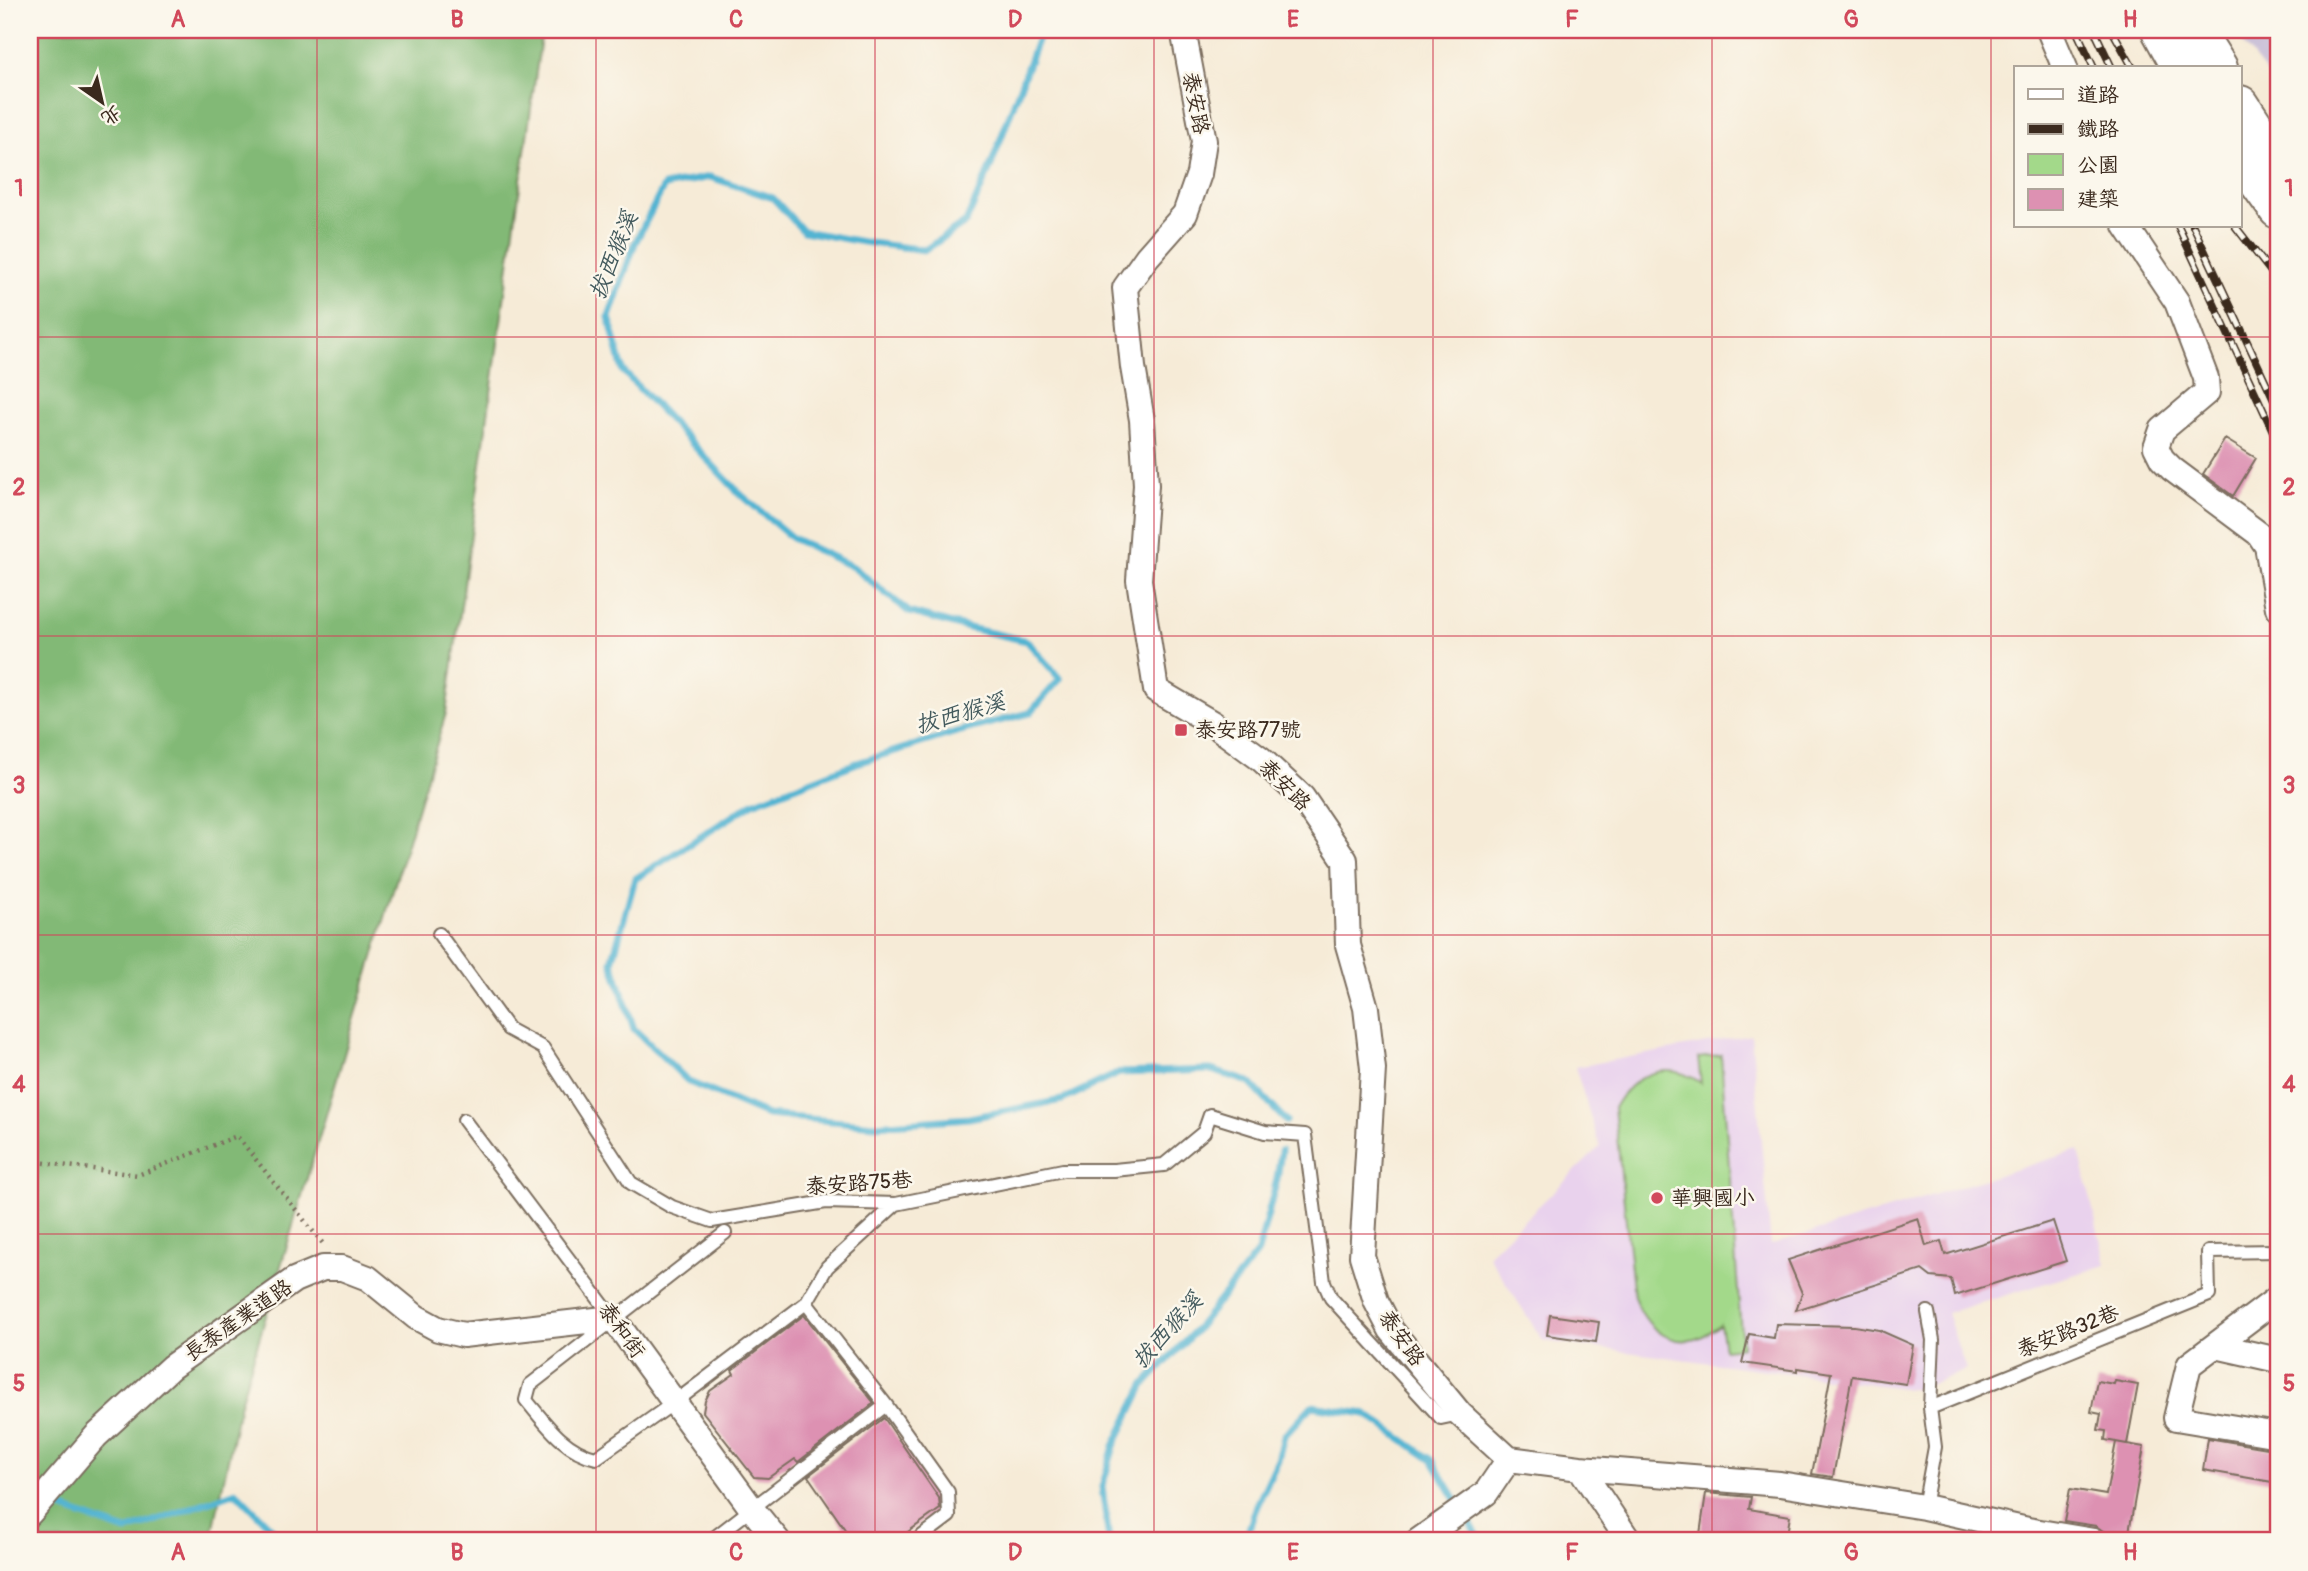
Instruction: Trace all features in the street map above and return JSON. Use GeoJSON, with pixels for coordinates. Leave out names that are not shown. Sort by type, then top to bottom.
{"type":"FeatureCollection","features":[{"type":"Feature","properties":{"kind":"main road"},"geometry":{"type":"LineString","coordinates":[[2161,30],[2181,66]]}},
{"type":"Feature","properties":{"kind":"main road"},"geometry":{"type":"LineString","coordinates":[[2194,30],[2217,66]]}},
{"type":"Feature","properties":{"kind":"main road"},"geometry":{"type":"LineString","coordinates":[[2242,108],[2278,163]]}},
{"type":"Feature","properties":{"kind":"main road"},"geometry":{"type":"LineString","coordinates":[[2242,159],[2278,209]]}},
{"type":"Feature","properties":{"kind":"street","name":"泰安路"},"geometry":{"type":"LineString","coordinates":[[1183,30],[1204,141],[1199,174],[1185,214],[1147,257],[1125,288],[1133,367],[1142,420],[1146,485],[1139,580],[1156,690],[1212,723],[1261,759],[1302,797],[1345,860],[1349,945],[1366,1008],[1373,1069],[1362,1256],[1376,1301],[1391,1331],[1460,1413],[1509,1459]]}},
{"type":"Feature","properties":{"kind":"street"},"geometry":{"type":"LineString","coordinates":[[2049,30],[2064,66]]}},
{"type":"Feature","properties":{"kind":"street"},"geometry":{"type":"LineString","coordinates":[[2127,228],[2177,302],[2206,378],[2207,392],[2162,430],[2156,447],[2162,459],[2172,469],[2259,534],[2267,546],[2278,608]]}},
{"type":"Feature","properties":{"kind":"street","name":"長泰產業道路"},"geometry":{"type":"LineString","coordinates":[[30,1513],[96,1436],[172,1367],[294,1280],[323,1268],[342,1268]]}},
{"type":"Feature","properties":{"kind":"street"},"geometry":{"type":"LineString","coordinates":[[342,1268],[368,1278],[416,1317],[438,1329],[463,1335],[613,1318]]}},
{"type":"Feature","properties":{"kind":"street"},"geometry":{"type":"LineString","coordinates":[[2278,1298],[2189,1365],[2176,1418],[2278,1435]]}},
{"type":"Feature","properties":{"kind":"street","name":"泰和街"},"geometry":{"type":"LineString","coordinates":[[613,1318],[778,1541]]}},
{"type":"Feature","properties":{"kind":"street"},"geometry":{"type":"LineString","coordinates":[[2217,1346],[2278,1360]]}},
{"type":"Feature","properties":{"kind":"street"},"geometry":{"type":"LineString","coordinates":[[1420,1540],[1486,1493],[1509,1459],[1580,1468],[1780,1484],[1924,1507],[2027,1536],[2094,1541]]}},
{"type":"Feature","properties":{"kind":"street"},"geometry":{"type":"LineString","coordinates":[[1580,1468],[1629,1541]]}},
{"type":"Feature","properties":{"kind":"lane","name":"泰安路75巷"},"geometry":{"type":"LineString","coordinates":[[439,934],[508,1029],[542,1048],[631,1183],[672,1207],[712,1221],[826,1202],[896,1203],[1063,1170],[1114,1170],[1164,1165],[1204,1132],[1210,1115],[1265,1132],[1305,1135]]}},
{"type":"Feature","properties":{"kind":"lane","name":"泰和街"},"geometry":{"type":"LineString","coordinates":[[464,1120],[613,1318]]}},
{"type":"Feature","properties":{"kind":"lane","name":"泰安路"},"geometry":{"type":"LineString","coordinates":[[1305,1135],[1324,1282],[1331,1298],[1441,1418],[1460,1413]]}},
{"type":"Feature","properties":{"kind":"lane"},"geometry":{"type":"LineString","coordinates":[[725,1233],[530,1385],[526,1400],[556,1436],[580,1454],[596,1458],[806,1303],[827,1267],[896,1203]]}},
{"type":"Feature","properties":{"kind":"lane","name":"泰安路32巷"},"geometry":{"type":"LineString","coordinates":[[1930,1408],[2209,1295],[2208,1252],[2278,1251]]}},
{"type":"Feature","properties":{"kind":"lane"},"geometry":{"type":"LineString","coordinates":[[806,1303],[886,1405],[948,1492],[949,1516],[916,1541]]}},
{"type":"Feature","properties":{"kind":"lane"},"geometry":{"type":"LineString","coordinates":[[1924,1507],[1935,1447],[1930,1408],[1933,1340],[1928,1312]]}},
{"type":"Feature","properties":{"kind":"lane"},"geometry":{"type":"LineString","coordinates":[[710,1541],[886,1405]]}},
{"type":"Feature","properties":{"kind":"path"},"geometry":{"type":"LineString","coordinates":[[30,1161],[138,1175],[237,1136],[342,1268]]}},
{"type":"Feature","properties":{"kind":"shaded area"},"geometry":{"type":"Polygon","coordinates":[[[2232,30],[2278,30],[2278,87],[2232,30]]]}},
{"type":"Feature","properties":{"kind":"shaded area","name":"華興國小"},"geometry":{"type":"Polygon","coordinates":[[[1751,1035],[1771,1245],[2079,1150],[2106,1265],[1947,1313],[1966,1370],[1917,1390],[1543,1341],[1488,1255],[1600,1147],[1575,1067],[1751,1035]]]}},
{"type":"Feature","properties":{"kind":"green space"},"geometry":{"type":"Polygon","coordinates":[[[30,30],[542,30],[446,713],[240,1403],[211,1541],[30,1541],[30,30]]]}},
{"type":"Feature","properties":{"kind":"green space"},"geometry":{"type":"Polygon","coordinates":[[[1721,1055],[1742,1347],[1724,1349],[1720,1324],[1707,1334],[1694,1339],[1670,1338],[1649,1323],[1634,1297],[1614,1108],[1631,1086],[1652,1073],[1676,1072],[1701,1083],[1698,1058],[1721,1055]]]}},
{"type":"Feature","properties":{"kind":"building"},"geometry":{"type":"Polygon","coordinates":[[[2225,439],[2256,458],[2233,496],[2203,474],[2225,439]]]}},
{"type":"Feature","properties":{"kind":"building"},"geometry":{"type":"Polygon","coordinates":[[[1918,1218],[1926,1246],[1941,1241],[1945,1255],[2053,1221],[2066,1261],[1955,1296],[1951,1279],[1931,1277],[1922,1270],[1796,1310],[1802,1293],[1788,1260],[1918,1218]]]}},
{"type":"Feature","properties":{"kind":"building"},"geometry":{"type":"Polygon","coordinates":[[[804,1315],[874,1403],[798,1462],[795,1459],[768,1478],[754,1477],[703,1412],[705,1401],[710,1391],[734,1374],[732,1370],[804,1315]]]}},
{"type":"Feature","properties":{"kind":"building"},"geometry":{"type":"Polygon","coordinates":[[[1550,1315],[1599,1322],[1596,1342],[1547,1335],[1550,1315]]]}},
{"type":"Feature","properties":{"kind":"building"},"geometry":{"type":"Polygon","coordinates":[[[1776,1324],[1854,1326],[1879,1330],[1913,1345],[1906,1384],[1852,1376],[1833,1477],[1812,1474],[1831,1373],[1742,1363],[1749,1334],[1774,1338],[1776,1324]]]}},
{"type":"Feature","properties":{"kind":"building"},"geometry":{"type":"Polygon","coordinates":[[[2097,1381],[2138,1385],[2127,1444],[2105,1440],[2106,1431],[2098,1430],[2101,1414],[2091,1412],[2097,1381]]]}},
{"type":"Feature","properties":{"kind":"building"},"geometry":{"type":"Polygon","coordinates":[[[884,1418],[939,1498],[940,1509],[895,1541],[853,1541],[808,1476],[884,1418]]]}},
{"type":"Feature","properties":{"kind":"building"},"geometry":{"type":"Polygon","coordinates":[[[2208,1438],[2278,1450],[2278,1483],[2203,1470],[2208,1438]]]}},
{"type":"Feature","properties":{"kind":"building"},"geometry":{"type":"Polygon","coordinates":[[[2116,1442],[2144,1447],[2128,1538],[2107,1534],[2096,1526],[2064,1521],[2070,1489],[2106,1495],[2116,1442]]]}},
{"type":"Feature","properties":{"kind":"building"},"geometry":{"type":"Polygon","coordinates":[[[1706,1493],[1751,1497],[1749,1509],[1790,1516],[1786,1541],[1699,1541],[1706,1493]]]}},
{"type":"Feature","properties":{"kind":"waterway","name":"拔西猴溪"},"geometry":{"type":"LineString","coordinates":[[1041,30],[990,168],[966,222],[925,250],[803,231],[773,198],[710,177],[664,186],[635,243],[609,317],[623,371],[740,494],[792,538],[853,567],[909,612],[1027,641],[1060,679],[1030,713],[960,731],[857,763],[753,803],[635,879],[612,962],[634,1029],[689,1082],[767,1115],[875,1125],[969,1118],[1062,1100],[1119,1073],[1211,1070],[1249,1082],[1286,1121]]}},
{"type":"Feature","properties":{"kind":"waterway","name":"拔西猴溪"},"geometry":{"type":"LineString","coordinates":[[1111,1541],[1102,1487],[1114,1446],[1144,1385],[1195,1331],[1258,1252],[1277,1179],[1281,1151]]}},
{"type":"Feature","properties":{"kind":"waterway","name":"拔西猴溪"},"geometry":{"type":"LineString","coordinates":[[1245,1541],[1257,1505],[1278,1460],[1284,1436],[1312,1406],[1366,1414],[1432,1460],[1481,1541]]}},
{"type":"Feature","properties":{"kind":"waterway"},"geometry":{"type":"LineString","coordinates":[[47,1503],[126,1531],[236,1492],[284,1541]]}},
{"type":"Feature","properties":{"kind":"railway"},"geometry":{"type":"LineString","coordinates":[[2076,30],[2093,66]]}},
{"type":"Feature","properties":{"kind":"railway"},"geometry":{"type":"LineString","coordinates":[[2094,30],[2111,66]]}},
{"type":"Feature","properties":{"kind":"railway"},"geometry":{"type":"LineString","coordinates":[[2112,30],[2132,66]]}},
{"type":"Feature","properties":{"kind":"railway"},"geometry":{"type":"LineString","coordinates":[[2179,228],[2278,442]]}},
{"type":"Feature","properties":{"kind":"railway"},"geometry":{"type":"LineString","coordinates":[[2194,228],[2278,408]]}},
{"type":"Feature","properties":{"kind":"railway"},"geometry":{"type":"LineString","coordinates":[[2237,228],[2278,281]]}},
{"type":"Feature","properties":{"kind":"place","name":"泰安路77號"},"geometry":{"type":"Point","coordinates":[1181,730]}},
{"type":"Feature","properties":{"kind":"place","name":"華興國小"},"geometry":{"type":"Point","coordinates":[1657,1198]}}]}
